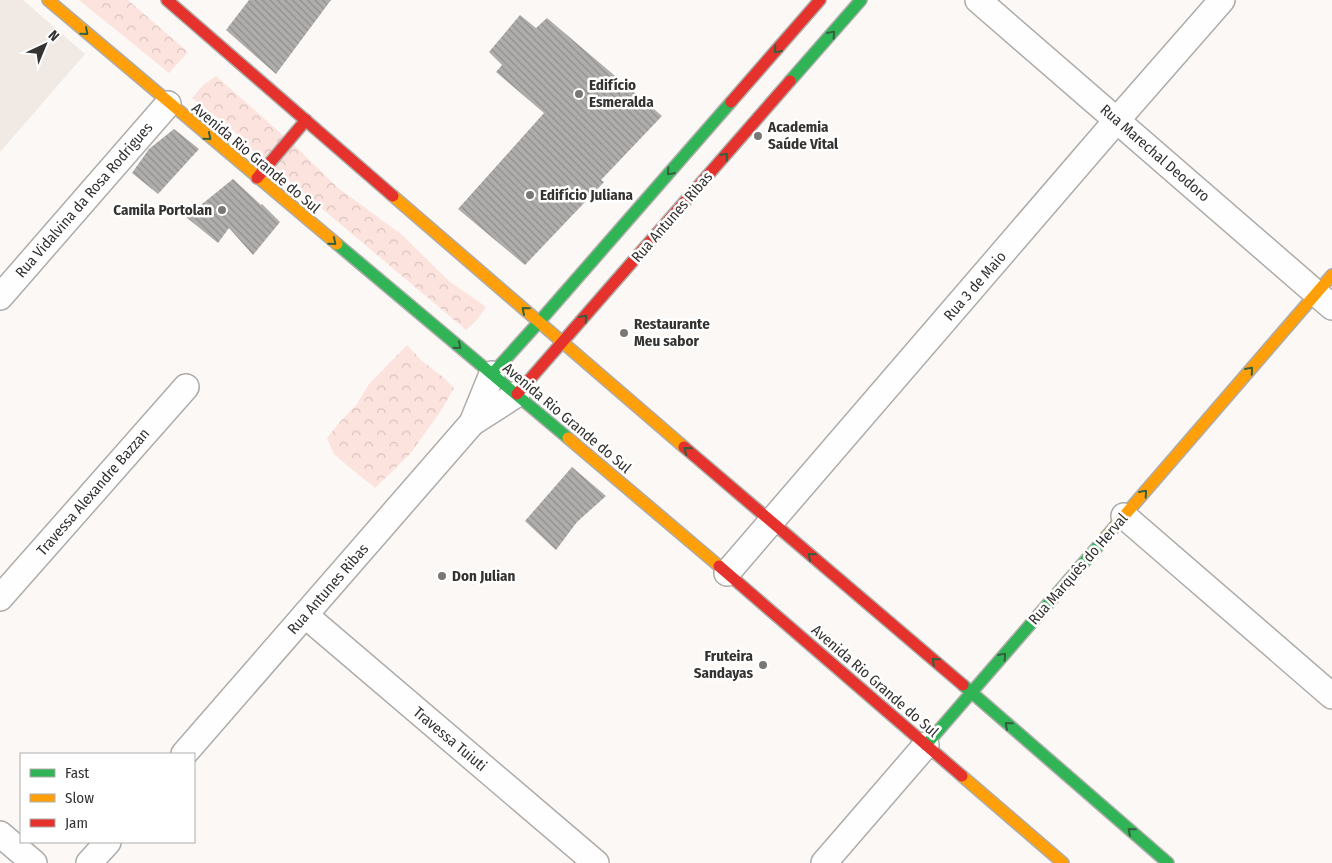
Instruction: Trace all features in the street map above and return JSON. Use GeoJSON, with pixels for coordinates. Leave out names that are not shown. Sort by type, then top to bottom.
{"type":"FeatureCollection","features":[{"type":"Feature","properties":{"kind":"main road","name":"Avenida Rio Grande do Sul"},"geometry":{"type":"LineString","coordinates":[[48,0],[168,104],[517,394],[1063,863]]}},
{"type":"Feature","properties":{"kind":"main road"},"geometry":{"type":"LineString","coordinates":[[167,0],[562,343],[1168,863]]}},
{"type":"Feature","properties":{"kind":"main road","name":"Rua Antunes Ribas"},"geometry":{"type":"LineString","coordinates":[[492,374],[820,0]]}},
{"type":"Feature","properties":{"kind":"main road","name":"Rua Antunes Ribas"},"geometry":{"type":"LineString","coordinates":[[517,394],[861,0]]}},
{"type":"Feature","properties":{"kind":"main road"},"geometry":{"type":"LineString","coordinates":[[257,178],[306,120]]}},
{"type":"Feature","properties":{"kind":"main road","name":"Rua Marquês do Herval"},"geometry":{"type":"LineString","coordinates":[[926,745],[1124,516],[1327,292]]}},
{"type":"Feature","properties":{"kind":"street","name":"Rua Marechal Deodoro"},"geometry":{"type":"LineString","coordinates":[[978,0],[1117,120],[1327,292]]}},
{"type":"Feature","properties":{"kind":"street","name":"Rua 3 de Maio"},"geometry":{"type":"LineString","coordinates":[[727,573],[1222,0]]}},
{"type":"Feature","properties":{"kind":"street","name":"Rua Vidalvina da Rosa Rodrigues"},"geometry":{"type":"LineString","coordinates":[[0,297],[168,104]]}},
{"type":"Feature","properties":{"kind":"street","name":"Rua Antunes Ribas"},"geometry":{"type":"LineString","coordinates":[[472,423],[492,374]]}},
{"type":"Feature","properties":{"kind":"street","name":"Travessa Alexandre Bazzan"},"geometry":{"type":"LineString","coordinates":[[0,598],[186,387]]}},
{"type":"Feature","properties":{"kind":"street","name":"Rua Antunes Ribas"},"geometry":{"type":"LineString","coordinates":[[185,753],[472,423],[517,394]]}},
{"type":"Feature","properties":{"kind":"street"},"geometry":{"type":"LineString","coordinates":[[1124,516],[1332,696]]}},
{"type":"Feature","properties":{"kind":"street","name":"Travessa Tuiuti"},"geometry":{"type":"LineString","coordinates":[[305,615],[596,863]]}},
{"type":"Feature","properties":{"kind":"street","name":"Rua Marquês do Herval"},"geometry":{"type":"LineString","coordinates":[[824,863],[926,745]]}},
{"type":"Feature","properties":{"kind":"street"},"geometry":{"type":"LineString","coordinates":[[0,834],[34,863]]}},
{"type":"Feature","properties":{"kind":"street"},"geometry":{"type":"LineString","coordinates":[[89,863],[107,843]]}},
{"type":"Feature","properties":{"kind":"shaded area"},"geometry":{"type":"Polygon","coordinates":[[[0,0],[23,0],[85,54],[0,152],[0,0]]]}},
{"type":"Feature","properties":{"kind":"green space"},"geometry":{"type":"Polygon","coordinates":[[[79,0],[128,0],[188,52],[169,73],[79,0]]]}},
{"type":"Feature","properties":{"kind":"green space"},"geometry":{"type":"Polygon","coordinates":[[[216,76],[285,137],[263,162],[233,130],[192,98],[203,85],[216,76]]]}},
{"type":"Feature","properties":{"kind":"green space"},"geometry":{"type":"Polygon","coordinates":[[[289,140],[338,188],[401,234],[449,281],[486,307],[476,321],[466,330],[274,168],[289,140]]]}},
{"type":"Feature","properties":{"kind":"green space"},"geometry":{"type":"Polygon","coordinates":[[[407,345],[422,361],[454,388],[442,409],[410,454],[375,488],[334,454],[327,438],[357,404],[369,384],[407,345]]]}},
{"type":"Feature","properties":{"kind":"building"},"geometry":{"type":"Polygon","coordinates":[[[249,0],[331,0],[276,74],[226,30],[249,0]]]}},
{"type":"Feature","properties":{"kind":"building"},"geometry":{"type":"Polygon","coordinates":[[[520,15],[536,28],[547,18],[662,116],[601,180],[604,182],[525,265],[458,209],[544,113],[496,72],[502,65],[489,52],[520,15]]]}},
{"type":"Feature","properties":{"kind":"building"},"geometry":{"type":"Polygon","coordinates":[[[174,129],[199,149],[158,194],[132,173],[149,149],[174,129]]]}},
{"type":"Feature","properties":{"kind":"building"},"geometry":{"type":"Polygon","coordinates":[[[233,179],[280,222],[253,255],[229,228],[218,243],[186,217],[233,179]]]}},
{"type":"Feature","properties":{"kind":"building"},"geometry":{"type":"Polygon","coordinates":[[[572,467],[606,496],[577,522],[556,550],[525,521],[572,467]]]}},
{"type":"Feature","properties":{"kind":"traffic: fast"},"geometry":{"type":"LineString","coordinates":[[790,81],[861,0]]}},
{"type":"Feature","properties":{"kind":"traffic: fast"},"geometry":{"type":"LineString","coordinates":[[492,374],[731,102]]}},
{"type":"Feature","properties":{"kind":"traffic: fast"},"geometry":{"type":"LineString","coordinates":[[337,244],[568,438]]}},
{"type":"Feature","properties":{"kind":"traffic: fast"},"geometry":{"type":"LineString","coordinates":[[926,745],[1105,538]]}},
{"type":"Feature","properties":{"kind":"traffic: fast"},"geometry":{"type":"LineString","coordinates":[[963,685],[1168,863]]}},
{"type":"Feature","properties":{"kind":"traffic: slow"},"geometry":{"type":"LineString","coordinates":[[48,0],[337,244]]}},
{"type":"Feature","properties":{"kind":"traffic: slow"},"geometry":{"type":"LineString","coordinates":[[393,196],[684,447]]}},
{"type":"Feature","properties":{"kind":"traffic: slow"},"geometry":{"type":"LineString","coordinates":[[1105,538],[1332,275]]}},
{"type":"Feature","properties":{"kind":"traffic: slow"},"geometry":{"type":"LineString","coordinates":[[568,438],[719,566]]}},
{"type":"Feature","properties":{"kind":"traffic: slow"},"geometry":{"type":"LineString","coordinates":[[962,776],[1063,863]]}},
{"type":"Feature","properties":{"kind":"traffic: jam"},"geometry":{"type":"LineString","coordinates":[[167,0],[393,196]]}},
{"type":"Feature","properties":{"kind":"traffic: jam"},"geometry":{"type":"LineString","coordinates":[[731,102],[820,0]]}},
{"type":"Feature","properties":{"kind":"traffic: jam"},"geometry":{"type":"LineString","coordinates":[[517,394],[790,81]]}},
{"type":"Feature","properties":{"kind":"traffic: jam"},"geometry":{"type":"LineString","coordinates":[[257,178],[306,120]]}},
{"type":"Feature","properties":{"kind":"traffic: jam"},"geometry":{"type":"LineString","coordinates":[[684,447],[963,685]]}},
{"type":"Feature","properties":{"kind":"traffic: jam"},"geometry":{"type":"LineString","coordinates":[[719,566],[962,776]]}},
{"type":"Feature","properties":{"kind":"place","name":"Edifício Esmeralda"},"geometry":{"type":"Point","coordinates":[579,94]}},
{"type":"Feature","properties":{"kind":"place","name":"Academia Saúde Vital"},"geometry":{"type":"Point","coordinates":[758,136]}},
{"type":"Feature","properties":{"kind":"place","name":"Edifício Juliana"},"geometry":{"type":"Point","coordinates":[530,195]}},
{"type":"Feature","properties":{"kind":"place","name":"Camila Portolan"},"geometry":{"type":"Point","coordinates":[222,210]}},
{"type":"Feature","properties":{"kind":"place","name":"Restaurante Meu sabor"},"geometry":{"type":"Point","coordinates":[624,333]}},
{"type":"Feature","properties":{"kind":"place","name":"Don Julian"},"geometry":{"type":"Point","coordinates":[442,576]}},
{"type":"Feature","properties":{"kind":"place","name":"Fruteira Sandayas"},"geometry":{"type":"Point","coordinates":[763,665]}}]}
